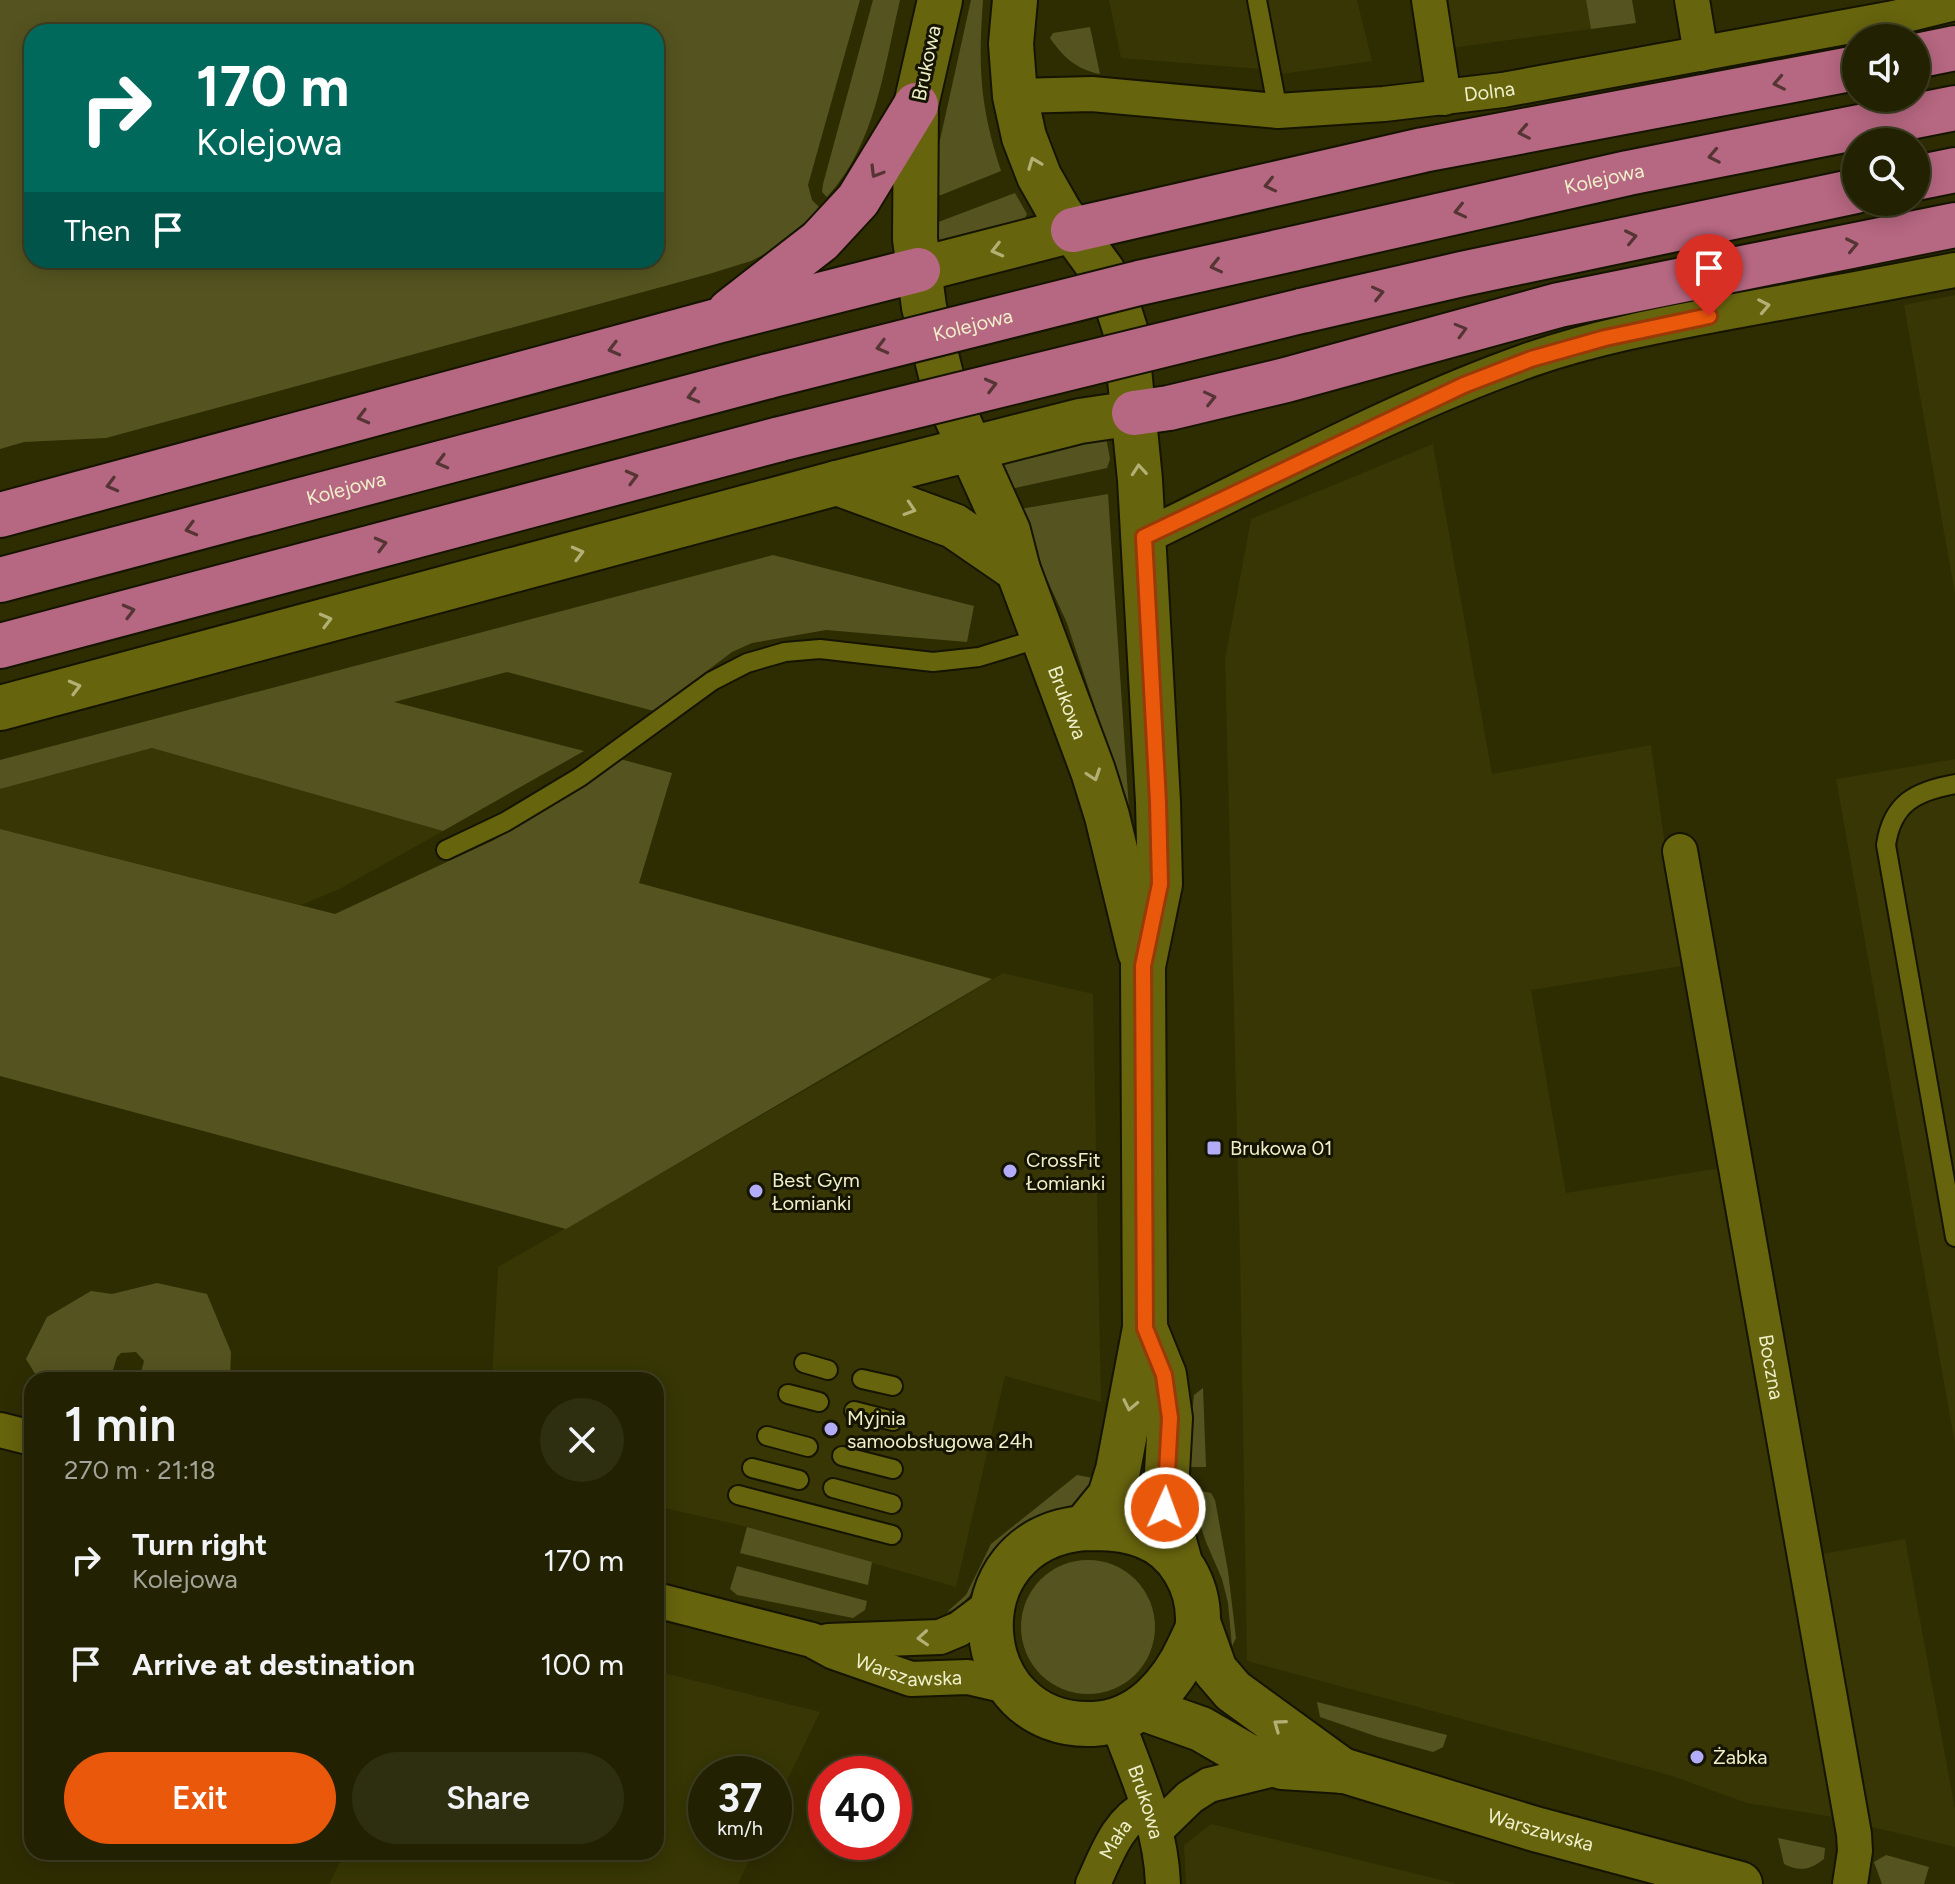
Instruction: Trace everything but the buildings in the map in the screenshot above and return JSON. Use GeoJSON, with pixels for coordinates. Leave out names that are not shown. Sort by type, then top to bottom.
{"type":"FeatureCollection","features":[{"type":"Feature","properties":{"kind":"highway"},"geometry":{"type":"LineString","coordinates":[[1930,53],[1955,48]]}},
{"type":"Feature","properties":{"kind":"highway"},"geometry":{"type":"LineString","coordinates":[[1073,230],[1423,150],[1842,71]]}},
{"type":"Feature","properties":{"kind":"highway"},"geometry":{"type":"LineString","coordinates":[[717,321],[820,241],[858,200],[916,105]]}},
{"type":"Feature","properties":{"kind":"highway","name":"Kolejowa"},"geometry":{"type":"LineString","coordinates":[[0,580],[769,376],[1139,283],[1628,173],[1955,108]]}},
{"type":"Feature","properties":{"kind":"highway"},"geometry":{"type":"LineString","coordinates":[[1930,175],[1955,170]]}},
{"type":"Feature","properties":{"kind":"highway"},"geometry":{"type":"LineString","coordinates":[[0,646],[780,439],[1301,311],[1842,194]]}},
{"type":"Feature","properties":{"kind":"highway"},"geometry":{"type":"LineString","coordinates":[[1134,413],[1169,408],[1286,380],[1559,305],[1955,225]]}},
{"type":"Feature","properties":{"kind":"highway"},"geometry":{"type":"LineString","coordinates":[[0,515],[717,321],[918,270]]}},
{"type":"Feature","properties":{"kind":"street","name":"Brukowa"},"geometry":{"type":"LineString","coordinates":[[940,0],[916,105],[914,210],[924,307],[942,379],[1008,531],[1018,570],[1100,793],[1143,966]]}},
{"type":"Feature","properties":{"kind":"street"},"geometry":{"type":"LineString","coordinates":[[918,270],[1073,230],[1039,176],[1024,137],[1015,96],[1011,44],[1015,0]]}},
{"type":"Feature","properties":{"kind":"street"},"geometry":{"type":"LineString","coordinates":[[1429,0],[1444,98]]}},
{"type":"Feature","properties":{"kind":"street"},"geometry":{"type":"LineString","coordinates":[[1692,0],[1701,54]]}},
{"type":"Feature","properties":{"kind":"street","name":"Dolna"},"geometry":{"type":"LineString","coordinates":[[1015,96],[1092,94],[1278,111],[1444,98],[1701,54],[1894,18],[1955,3]]}},
{"type":"Feature","properties":{"kind":"street","name":"Brukowa"},"geometry":{"type":"LineString","coordinates":[[1073,230],[1103,272],[1121,313],[1127,337],[1144,537],[1160,884],[1143,966],[1145,1328],[1118,1470],[1110,1496],[1084,1528]]}},
{"type":"Feature","properties":{"kind":"street"},"geometry":{"type":"LineString","coordinates":[[1144,537],[1397,415],[1531,359],[1678,322],[1955,270]]}},
{"type":"Feature","properties":{"kind":"street"},"geometry":{"type":"LineString","coordinates":[[0,708],[970,448],[1093,418],[1134,413]]}},
{"type":"Feature","properties":{"kind":"street"},"geometry":{"type":"LineString","coordinates":[[837,483],[954,526],[1018,570]]}},
{"type":"Feature","properties":{"kind":"street","name":"Boczna"},"geometry":{"type":"LineString","coordinates":[[1680,851],[1854,1834],[1850,1884]]}},
{"type":"Feature","properties":{"kind":"street","name":"Brukowa"},"geometry":{"type":"LineString","coordinates":[[1145,1328],[1164,1375],[1170,1418],[1165,1508],[1179,1559]]}},
{"type":"Feature","properties":{"kind":"street"},"geometry":{"type":"LineString","coordinates":[[0,1430],[24,1436]]}},
{"type":"Feature","properties":{"kind":"street"},"geometry":{"type":"LineString","coordinates":[[1115,1528],[1146,1536],[1179,1559],[1194,1588],[1199,1625],[1182,1664],[1159,1694],[1129,1715],[1076,1724],[1033,1708],[1011,1687],[995,1659],[989,1625],[991,1605],[1005,1573],[1023,1552],[1045,1538],[1068,1529],[1115,1528]]}},
{"type":"Feature","properties":{"kind":"street","name":"Warszawska"},"geometry":{"type":"LineString","coordinates":[[664,1602],[812,1640],[882,1641],[940,1637],[959,1629],[991,1605]]}},
{"type":"Feature","properties":{"kind":"street","name":"Warszawska"},"geometry":{"type":"LineString","coordinates":[[1199,1625],[1215,1670],[1233,1691],[1343,1771]]}},
{"type":"Feature","properties":{"kind":"street","name":"Warszawska"},"geometry":{"type":"LineString","coordinates":[[812,1640],[834,1652],[911,1679],[968,1677],[1011,1687]]}},
{"type":"Feature","properties":{"kind":"street","name":"Brukowa"},"geometry":{"type":"LineString","coordinates":[[1129,1715],[1162,1854],[1163,1884]]}},
{"type":"Feature","properties":{"kind":"street","name":"Warszawska"},"geometry":{"type":"LineString","coordinates":[[1129,1715],[1201,1729],[1246,1755],[1282,1767],[1343,1771],[1535,1829],[1740,1884]]}},
{"type":"Feature","properties":{"kind":"street","name":"Warszawska"},"geometry":{"type":"LineString","coordinates":[[1152,1817],[1209,1785],[1282,1767]]}},
{"type":"Feature","properties":{"kind":"street","name":"Mała"},"geometry":{"type":"LineString","coordinates":[[1093,1884],[1121,1827],[1138,1811],[1152,1817]]}},
{"type":"Feature","properties":{"kind":"lane"},"geometry":{"type":"LineString","coordinates":[[1257,0],[1278,111]]}},
{"type":"Feature","properties":{"kind":"lane"},"geometry":{"type":"LineString","coordinates":[[446,850],[505,822],[580,777],[712,681],[747,663],[785,652],[820,649],[933,662],[979,657],[1044,637]]}},
{"type":"Feature","properties":{"kind":"lane"},"geometry":{"type":"LineString","coordinates":[[1955,784],[1924,791],[1901,807],[1888,830],[1886,845],[1955,1237]]}},
{"type":"Feature","properties":{"kind":"lane"},"geometry":{"type":"LineString","coordinates":[[804,1363],[828,1370]]}},
{"type":"Feature","properties":{"kind":"lane"},"geometry":{"type":"LineString","coordinates":[[862,1379],[893,1386]]}},
{"type":"Feature","properties":{"kind":"lane"},"geometry":{"type":"LineString","coordinates":[[788,1394],[819,1402]]}},
{"type":"Feature","properties":{"kind":"lane"},"geometry":{"type":"LineString","coordinates":[[854,1411],[893,1421]]}},
{"type":"Feature","properties":{"kind":"lane"},"geometry":{"type":"LineString","coordinates":[[767,1436],[808,1447]]}},
{"type":"Feature","properties":{"kind":"lane"},"geometry":{"type":"LineString","coordinates":[[842,1456],[893,1469]]}},
{"type":"Feature","properties":{"kind":"lane"},"geometry":{"type":"LineString","coordinates":[[752,1468],[799,1480]]}},
{"type":"Feature","properties":{"kind":"lane"},"geometry":{"type":"LineString","coordinates":[[833,1488],[892,1504]]}},
{"type":"Feature","properties":{"kind":"lane"},"geometry":{"type":"LineString","coordinates":[[738,1495],[892,1535]]}},
{"type":"Feature","properties":{"kind":"shaded area"},"geometry":{"type":"Polygon","coordinates":[[[0,0],[860,0],[808,185],[812,200],[822,210],[788,242],[751,261],[709,274],[106,438],[24,442],[0,449],[0,0]]]}},
{"type":"Feature","properties":{"kind":"shaded area"},"geometry":{"type":"Polygon","coordinates":[[[873,0],[900,0],[883,78],[857,153],[827,197],[822,192],[823,184],[873,0]]]}},
{"type":"Feature","properties":{"kind":"shaded area"},"geometry":{"type":"Polygon","coordinates":[[[971,0],[983,0],[982,87],[1001,171],[936,197],[938,149],[971,0]]]}},
{"type":"Feature","properties":{"kind":"shaded area"},"geometry":{"type":"Polygon","coordinates":[[[1109,0],[1246,0],[1260,69],[1121,58],[1109,0]]]}},
{"type":"Feature","properties":{"kind":"shaded area"},"geometry":{"type":"Polygon","coordinates":[[[1268,0],[1357,0],[1372,61],[1281,74],[1268,0]]]}},
{"type":"Feature","properties":{"kind":"shaded area"},"geometry":{"type":"Polygon","coordinates":[[[1436,0],[1586,0],[1591,29],[1444,49],[1436,0]]]}},
{"type":"Feature","properties":{"kind":"shaded area"},"geometry":{"type":"Polygon","coordinates":[[[1586,0],[1632,0],[1636,23],[1591,29],[1586,0]]]}},
{"type":"Feature","properties":{"kind":"shaded area"},"geometry":{"type":"Polygon","coordinates":[[[1090,27],[1100,74],[1071,62],[1050,38],[1053,33],[1090,27]]]}},
{"type":"Feature","properties":{"kind":"shaded area"},"geometry":{"type":"Polygon","coordinates":[[[1015,193],[1027,214],[1024,220],[938,242],[934,239],[933,224],[1015,193]]]}},
{"type":"Feature","properties":{"kind":"shaded area"},"geometry":{"type":"Polygon","coordinates":[[[1955,295],[1955,594],[1904,305],[1955,295]]]}},
{"type":"Feature","properties":{"kind":"shaded area"},"geometry":{"type":"Polygon","coordinates":[[[1106,437],[1110,459],[1107,468],[1006,490],[999,466],[1106,437]]]}},
{"type":"Feature","properties":{"kind":"shaded area"},"geometry":{"type":"Polygon","coordinates":[[[1433,444],[1492,774],[1651,745],[1682,966],[1531,990],[1566,1193],[1720,1168],[1833,1817],[1747,1803],[1669,1775],[1247,1661],[1225,659],[1251,519],[1433,444]]]}},
{"type":"Feature","properties":{"kind":"shaded area"},"geometry":{"type":"Polygon","coordinates":[[[1108,494],[1131,840],[1100,723],[1067,623],[1015,510],[1108,494]]]}},
{"type":"Feature","properties":{"kind":"shaded area"},"geometry":{"type":"Polygon","coordinates":[[[773,555],[974,606],[967,642],[826,630],[752,643],[732,652],[654,711],[507,672],[394,702],[584,751],[443,831],[152,748],[0,789],[0,760],[773,555]]]}},
{"type":"Feature","properties":{"kind":"shaded area"},"geometry":{"type":"Polygon","coordinates":[[[152,748],[443,831],[340,889],[301,905],[0,829],[0,789],[152,748]]]}},
{"type":"Feature","properties":{"kind":"shaded area"},"geometry":{"type":"Polygon","coordinates":[[[620,759],[672,773],[639,883],[992,979],[566,1229],[0,1076],[0,829],[335,914],[494,840],[620,759]]]}},
{"type":"Feature","properties":{"kind":"shaded area"},"geometry":{"type":"Polygon","coordinates":[[[1955,759],[1955,1444],[1836,779],[1955,759]]]}},
{"type":"Feature","properties":{"kind":"shaded area"},"geometry":{"type":"Polygon","coordinates":[[[1003,973],[1093,994],[1101,1402],[1005,1376],[956,1587],[747,1527],[664,1508],[664,1372],[492,1372],[498,1267],[1003,973]]]}},
{"type":"Feature","properties":{"kind":"shaded area"},"geometry":{"type":"Polygon","coordinates":[[[157,1283],[207,1294],[231,1352],[230,1372],[141,1372],[144,1361],[136,1352],[121,1353],[112,1372],[34,1372],[26,1359],[47,1317],[91,1291],[112,1294],[157,1283]]]}},
{"type":"Feature","properties":{"kind":"shaded area"},"geometry":{"type":"Polygon","coordinates":[[[1203,1388],[1206,1467],[1187,1467],[1194,1395],[1203,1388]]]}},
{"type":"Feature","properties":{"kind":"shaded area"},"geometry":{"type":"Polygon","coordinates":[[[1077,1475],[1098,1479],[1072,1507],[1010,1536],[966,1600],[947,1612],[966,1595],[991,1544],[1077,1475]]]}},
{"type":"Feature","properties":{"kind":"shaded area"},"geometry":{"type":"Polygon","coordinates":[[[1189,1491],[1211,1493],[1215,1500],[1236,1638],[1232,1646],[1222,1579],[1206,1542],[1189,1491]]]}},
{"type":"Feature","properties":{"kind":"shaded area"},"geometry":{"type":"Polygon","coordinates":[[[747,1527],[872,1562],[868,1585],[740,1553],[747,1527]]]}},
{"type":"Feature","properties":{"kind":"shaded area"},"geometry":{"type":"Polygon","coordinates":[[[1905,1539],[1955,1809],[1955,1847],[1864,1825],[1817,1555],[1905,1539]]]}},
{"type":"Feature","properties":{"kind":"shaded area"},"geometry":{"type":"Polygon","coordinates":[[[1088,1560],[1114,1565],[1135,1580],[1150,1601],[1155,1627],[1150,1653],[1135,1674],[1114,1689],[1088,1694],[1062,1689],[1041,1674],[1026,1653],[1021,1627],[1026,1601],[1041,1580],[1062,1565],[1088,1560]]]}},
{"type":"Feature","properties":{"kind":"shaded area"},"geometry":{"type":"Polygon","coordinates":[[[737,1566],[867,1601],[865,1610],[853,1618],[737,1595],[730,1589],[737,1566]]]}},
{"type":"Feature","properties":{"kind":"shaded area"},"geometry":{"type":"Polygon","coordinates":[[[664,1673],[820,1712],[792,1770],[792,1756],[688,1756],[688,1860],[749,1860],[738,1884],[329,1884],[341,1860],[664,1860],[664,1673]]]}},
{"type":"Feature","properties":{"kind":"shaded area"},"geometry":{"type":"Polygon","coordinates":[[[1317,1702],[1447,1735],[1443,1747],[1433,1752],[1320,1717],[1317,1702]]]}},
{"type":"Feature","properties":{"kind":"shaded area"},"geometry":{"type":"Polygon","coordinates":[[[1211,1824],[1454,1884],[1186,1884],[1184,1845],[1211,1824]]]}},
{"type":"Feature","properties":{"kind":"shaded area"},"geometry":{"type":"Polygon","coordinates":[[[1778,1838],[1825,1848],[1824,1859],[1805,1869],[1784,1864],[1778,1838]]]}},
{"type":"Feature","properties":{"kind":"shaded area"},"geometry":{"type":"Polygon","coordinates":[[[1886,1855],[1929,1867],[1924,1884],[1882,1884],[1874,1862],[1886,1855]]]}},
{"type":"Feature","properties":{"kind":"place","name":"Brukowa 01"},"geometry":{"type":"Point","coordinates":[1214,1148]}},
{"type":"Feature","properties":{"kind":"place","name":"CrossFit Łomianki"},"geometry":{"type":"Point","coordinates":[1010,1171]}},
{"type":"Feature","properties":{"kind":"place","name":"Best Gym Łomianki"},"geometry":{"type":"Point","coordinates":[756,1191]}},
{"type":"Feature","properties":{"kind":"place","name":"Myjnia samoobsługowa 24h"},"geometry":{"type":"Point","coordinates":[831,1429]}},
{"type":"Feature","properties":{"kind":"place","name":"Żabka"},"geometry":{"type":"Point","coordinates":[1697,1757]}},
{"type":"Feature","properties":{"kind":"route"},"geometry":{"type":"LineString","coordinates":[[1165,1508],[1170,1418],[1164,1375],[1145,1328],[1143,966],[1160,884],[1144,537],[1464,385],[1531,359],[1605,338],[1709,316]]}}]}
